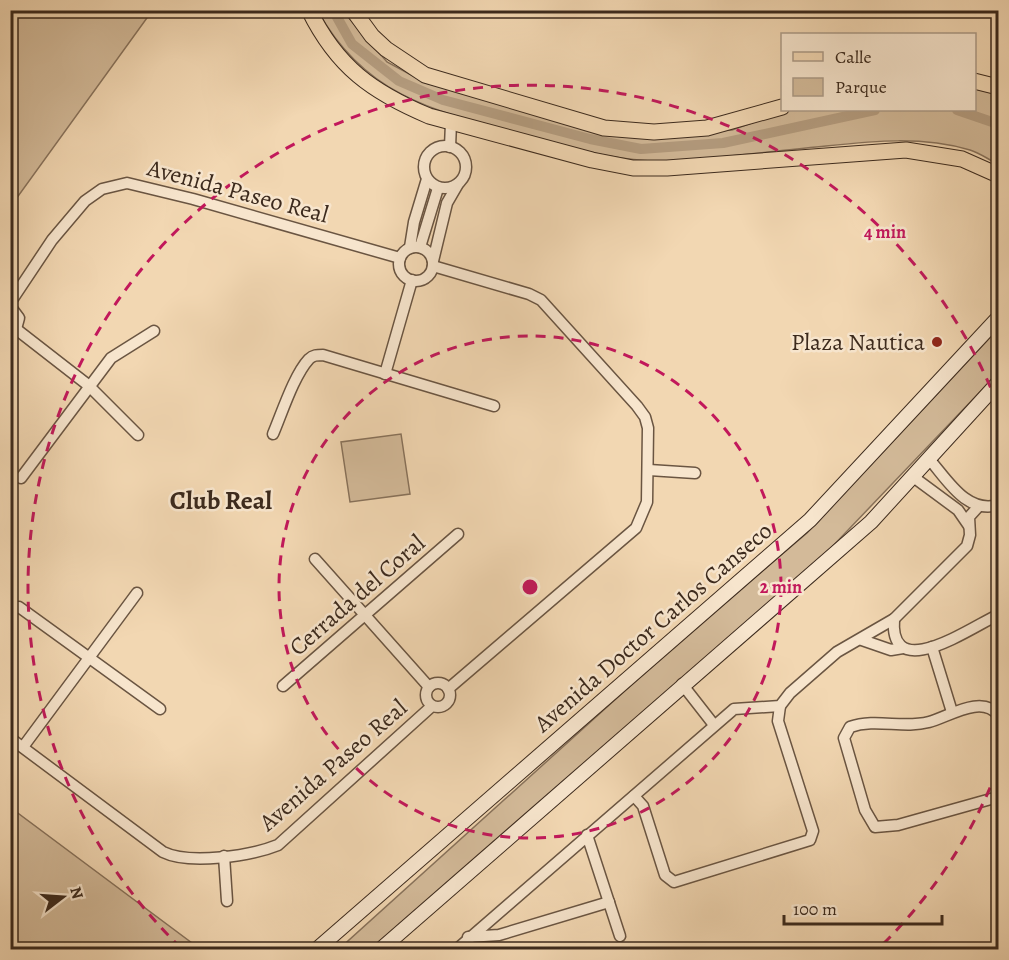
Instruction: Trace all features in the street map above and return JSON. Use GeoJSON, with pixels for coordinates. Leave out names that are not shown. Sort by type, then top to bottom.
{"type":"FeatureCollection","features":[{"type":"Feature","properties":{"kind":"main road"},"geometry":{"type":"LineString","coordinates":[[309,10],[321,34],[338,58],[378,92],[404,106],[451,123],[633,168],[906,150],[962,159],[997,175]]}},
{"type":"Feature","properties":{"kind":"main road"},"geometry":{"type":"LineString","coordinates":[[353,10],[372,36],[386,49],[424,75],[604,128],[654,132],[707,128],[781,108]]}},
{"type":"Feature","properties":{"kind":"main road"},"geometry":{"type":"LineString","coordinates":[[976,81],[999,87]]}},
{"type":"Feature","properties":{"kind":"main road","name":"Avenida Doctor Carlos Canseco"},"geometry":{"type":"LineString","coordinates":[[316,950],[810,520],[999,318]]}},
{"type":"Feature","properties":{"kind":"main road"},"geometry":{"type":"LineString","coordinates":[[380,950],[682,684],[871,522],[999,383]]}},
{"type":"Feature","properties":{"kind":"street"},"geometry":{"type":"LineString","coordinates":[[450,147],[451,123]]}},
{"type":"Feature","properties":{"kind":"street"},"geometry":{"type":"LineString","coordinates":[[438,188],[415,247],[400,258],[402,274],[412,280],[423,279],[433,264],[447,203],[465,173],[466,167],[461,154],[450,147],[436,148],[426,158],[424,172],[427,179],[438,188],[452,188],[458,184]]}},
{"type":"Feature","properties":{"kind":"street"},"geometry":{"type":"LineString","coordinates":[[415,247],[414,222],[427,179]]}},
{"type":"Feature","properties":{"kind":"street","name":"Avenida Paseo Real"},"geometry":{"type":"LineString","coordinates":[[10,304],[46,249],[85,201],[102,189],[127,183],[182,196],[400,258]]}},
{"type":"Feature","properties":{"kind":"street"},"geometry":{"type":"LineString","coordinates":[[415,247],[429,252],[433,264]]}},
{"type":"Feature","properties":{"kind":"street"},"geometry":{"type":"LineString","coordinates":[[429,687],[426,699],[432,706],[440,707],[448,702],[448,689],[636,528],[647,502],[649,470],[645,417],[554,312],[529,294],[433,264]]}},
{"type":"Feature","properties":{"kind":"street"},"geometry":{"type":"LineString","coordinates":[[385,374],[412,280]]}},
{"type":"Feature","properties":{"kind":"street"},"geometry":{"type":"LineString","coordinates":[[10,304],[20,318],[13,330],[88,385],[138,435]]}},
{"type":"Feature","properties":{"kind":"street"},"geometry":{"type":"LineString","coordinates":[[21,478],[88,385],[111,358],[154,331]]}},
{"type":"Feature","properties":{"kind":"street"},"geometry":{"type":"LineString","coordinates":[[273,434],[293,387],[309,360],[315,355],[323,355],[494,406]]}},
{"type":"Feature","properties":{"kind":"street"},"geometry":{"type":"LineString","coordinates":[[929,459],[962,497],[979,506],[999,505]]}},
{"type":"Feature","properties":{"kind":"street"},"geometry":{"type":"LineString","coordinates":[[649,470],[695,473]]}},
{"type":"Feature","properties":{"kind":"street"},"geometry":{"type":"LineString","coordinates":[[912,476],[958,510],[969,526]]}},
{"type":"Feature","properties":{"kind":"street"},"geometry":{"type":"LineString","coordinates":[[634,796],[643,806],[665,875],[674,882],[810,840],[813,831],[778,721],[780,706],[790,693],[837,652],[862,640],[877,626],[894,619],[967,546],[971,513],[979,506]]}},
{"type":"Feature","properties":{"kind":"street","name":"Cerrada del Coral"},"geometry":{"type":"LineString","coordinates":[[283,686],[458,534]]}},
{"type":"Feature","properties":{"kind":"street"},"geometry":{"type":"LineString","coordinates":[[315,559],[429,687]]}},
{"type":"Feature","properties":{"kind":"street"},"geometry":{"type":"LineString","coordinates":[[23,747],[137,593]]}},
{"type":"Feature","properties":{"kind":"street"},"geometry":{"type":"LineString","coordinates":[[19,607],[160,709]]}},
{"type":"Feature","properties":{"kind":"street"},"geometry":{"type":"LineString","coordinates":[[862,640],[891,650],[932,647],[967,633],[999,615]]}},
{"type":"Feature","properties":{"kind":"street"},"geometry":{"type":"LineString","coordinates":[[894,619],[896,640],[903,648]]}},
{"type":"Feature","properties":{"kind":"street"},"geometry":{"type":"LineString","coordinates":[[932,647],[952,712]]}},
{"type":"Feature","properties":{"kind":"street"},"geometry":{"type":"LineString","coordinates":[[429,687],[442,684],[448,689]]}},
{"type":"Feature","properties":{"kind":"street"},"geometry":{"type":"LineString","coordinates":[[682,684],[714,725]]}},
{"type":"Feature","properties":{"kind":"street","name":"Avenida Paseo Real"},"geometry":{"type":"LineString","coordinates":[[10,738],[163,852],[179,858],[224,856],[261,852],[278,845],[432,706]]}},
{"type":"Feature","properties":{"kind":"street"},"geometry":{"type":"LineString","coordinates":[[456,950],[468,937],[734,709],[780,706]]}},
{"type":"Feature","properties":{"kind":"street"},"geometry":{"type":"LineString","coordinates":[[998,713],[982,708],[952,712],[922,724],[861,724],[850,727],[844,738],[845,747],[872,824],[879,829],[999,797]]}},
{"type":"Feature","properties":{"kind":"street"},"geometry":{"type":"LineString","coordinates":[[587,835],[620,936]]}},
{"type":"Feature","properties":{"kind":"street"},"geometry":{"type":"LineString","coordinates":[[224,856],[227,901]]}},
{"type":"Feature","properties":{"kind":"street"},"geometry":{"type":"LineString","coordinates":[[468,937],[500,934],[609,902]]}},
{"type":"Feature","properties":{"kind":"green space"},"geometry":{"type":"Polygon","coordinates":[[[10,11],[152,11],[11,206],[10,11]]]}},
{"type":"Feature","properties":{"kind":"green space"},"geometry":{"type":"Polygon","coordinates":[[[318,11],[343,11],[387,62],[426,83],[654,135],[732,130],[786,111],[976,111],[976,84],[998,90],[998,164],[970,150],[916,141],[862,143],[671,161],[618,158],[584,151],[438,110],[384,84],[359,65],[338,41],[318,11]]]}},
{"type":"Feature","properties":{"kind":"green space"},"geometry":{"type":"Polygon","coordinates":[[[998,329],[998,373],[829,550],[376,949],[338,950],[690,632],[807,533],[998,329]]]}},
{"type":"Feature","properties":{"kind":"green space"},"geometry":{"type":"Polygon","coordinates":[[[401,434],[410,494],[350,502],[341,442],[401,434]]]}},
{"type":"Feature","properties":{"kind":"green space"},"geometry":{"type":"Polygon","coordinates":[[[11,808],[200,949],[11,949],[11,808]]]}},
{"type":"Feature","properties":{"kind":"waterway"},"geometry":{"type":"LineString","coordinates":[[333,10],[352,44],[399,81],[443,100],[590,139],[641,149],[723,143],[870,111]]}},
{"type":"Feature","properties":{"kind":"waterway"},"geometry":{"type":"LineString","coordinates":[[960,111],[998,124]]}},
{"type":"Feature","properties":{"kind":"place","name":"Plaza Nautica"},"geometry":{"type":"Point","coordinates":[937,342]}},
{"type":"Feature","properties":{"kind":"district","name":"Club Real"},"geometry":{"type":"Point","coordinates":[221,500]}}]}
